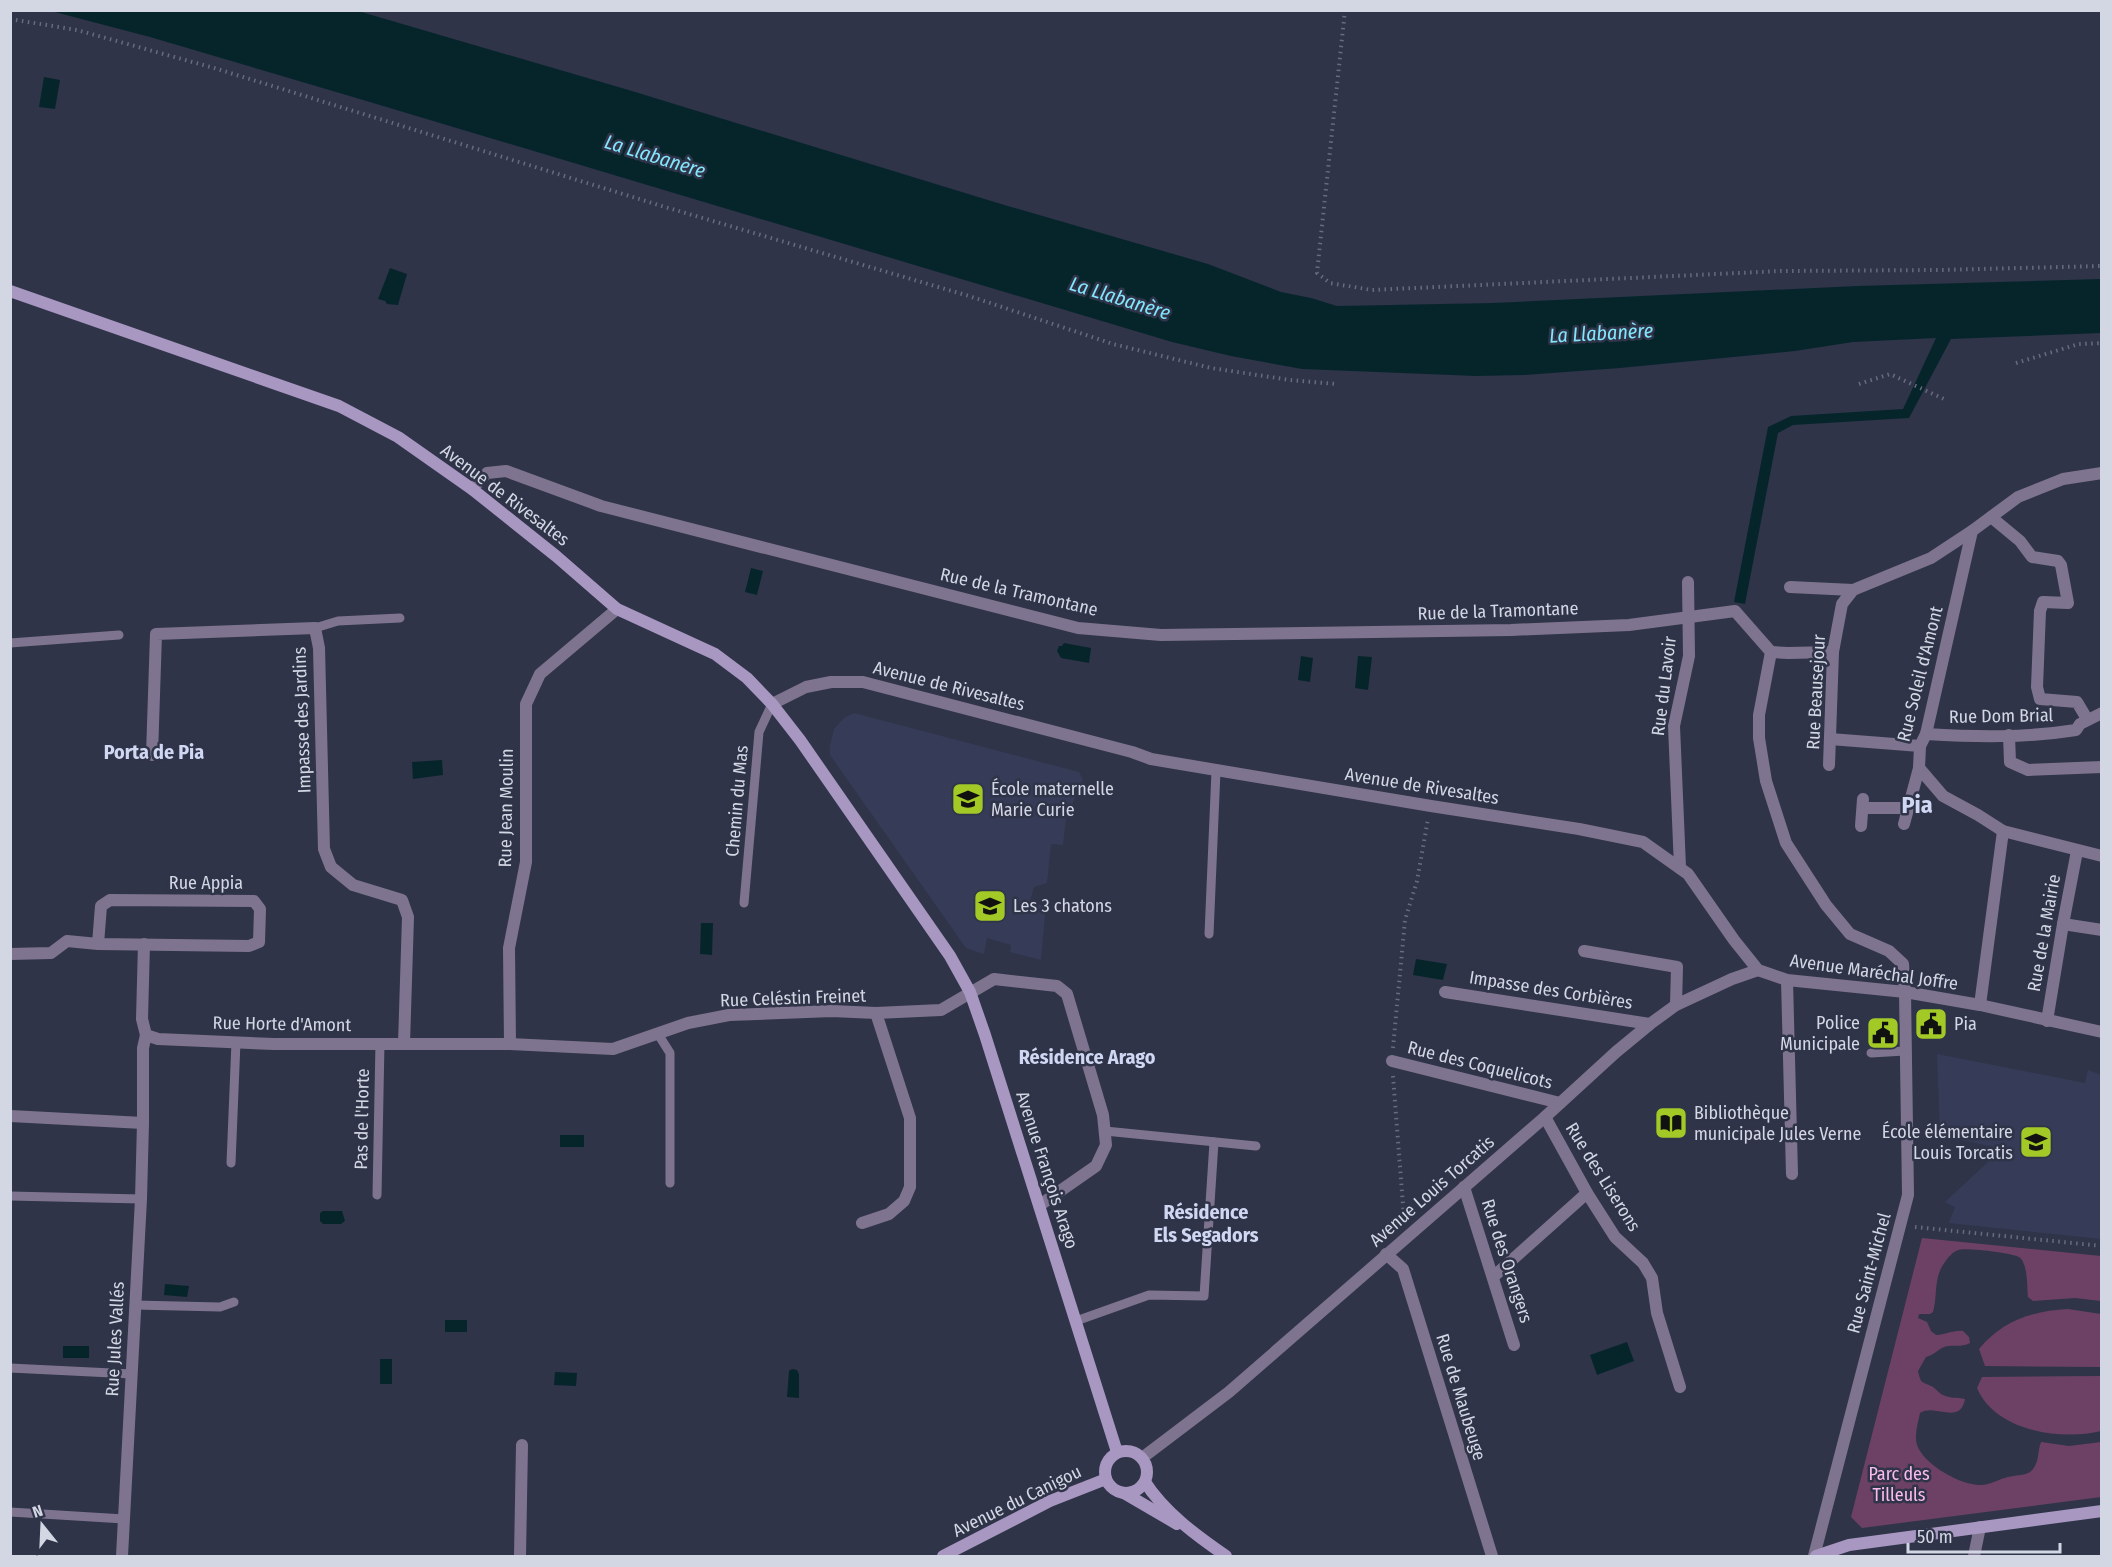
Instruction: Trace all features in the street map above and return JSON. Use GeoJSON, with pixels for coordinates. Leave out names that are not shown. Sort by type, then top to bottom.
{"type":"FeatureCollection","features":[{"type":"Feature","properties":{"kind":"main road","name":"Avenue de Rivesaltes"},"geometry":{"type":"LineString","coordinates":[[10,291],[339,406],[398,437],[472,489],[556,556],[617,609],[715,654],[747,678],[772,704]]}},
{"type":"Feature","properties":{"kind":"main road","name":"Avenue François Arago"},"geometry":{"type":"LineString","coordinates":[[772,704],[800,740],[943,946],[970,992],[1118,1452]]}},
{"type":"Feature","properties":{"kind":"main road"},"geometry":{"type":"LineString","coordinates":[[1124,1493],[1140,1488],[1148,1473],[1146,1463],[1142,1458],[1128,1450],[1118,1452],[1109,1459],[1105,1469],[1106,1479],[1110,1486],[1194,1533]]}},
{"type":"Feature","properties":{"kind":"main road","name":"Avenue du Canigou"},"geometry":{"type":"LineString","coordinates":[[944,1557],[1050,1501],[1106,1479]]}},
{"type":"Feature","properties":{"kind":"main road"},"geometry":{"type":"LineString","coordinates":[[1145,1482],[1152,1493],[1194,1533],[1226,1557]]}},
{"type":"Feature","properties":{"kind":"main road"},"geometry":{"type":"LineString","coordinates":[[1815,1557],[1849,1545],[2102,1511]]}},
{"type":"Feature","properties":{"kind":"street","name":"Rue de la Tramontane"},"geometry":{"type":"LineString","coordinates":[[472,489],[487,473],[506,471],[601,506],[1078,628],[1161,635],[1488,630],[1629,625],[1736,611],[1771,652]]}},
{"type":"Feature","properties":{"kind":"street"},"geometry":{"type":"LineString","coordinates":[[1790,587],[1853,590],[1931,558],[2018,497],[2063,479],[2102,473]]}},
{"type":"Feature","properties":{"kind":"street"},"geometry":{"type":"LineString","coordinates":[[1991,517],[2020,541],[2032,557],[2058,561],[2061,565],[2068,603],[2043,602],[2040,611],[2037,687],[2040,699],[2077,702],[2087,719],[2102,713]]}},
{"type":"Feature","properties":{"kind":"street","name":"Rue Soleil d'Amont"},"geometry":{"type":"LineString","coordinates":[[1904,824],[1919,768],[1920,746],[1926,735],[1972,531]]}},
{"type":"Feature","properties":{"kind":"street","name":"Rue du Lavoir"},"geometry":{"type":"LineString","coordinates":[[1684,870],[1674,726],[1689,657],[1688,582]]}},
{"type":"Feature","properties":{"kind":"street","name":"Rue Beausejour"},"geometry":{"type":"LineString","coordinates":[[1829,765],[1833,652],[1842,604],[1853,590]]}},
{"type":"Feature","properties":{"kind":"street","name":"Rue Jean Moulin"},"geometry":{"type":"LineString","coordinates":[[510,1044],[508,948],[526,861],[526,704],[540,674],[617,609]]}},
{"type":"Feature","properties":{"kind":"street","name":"Impasse des Jardins"},"geometry":{"type":"LineString","coordinates":[[152,755],[156,634],[315,628],[319,648],[324,849],[332,867],[353,885],[402,900],[408,917],[404,1044]]}},
{"type":"Feature","properties":{"kind":"street"},"geometry":{"type":"LineString","coordinates":[[1771,652],[1833,652]]}},
{"type":"Feature","properties":{"kind":"street","name":"Rue Saint-Michel"},"geometry":{"type":"LineString","coordinates":[[1771,652],[1759,715],[1759,738],[1766,781],[1786,843],[1826,905],[1850,934],[1890,951],[1903,964],[1905,992],[1908,1195],[1815,1557]]}},
{"type":"Feature","properties":{"kind":"street","name":"Avenue de Rivesaltes"},"geometry":{"type":"LineString","coordinates":[[772,704],[806,687],[831,682],[862,682],[1132,752],[1151,759],[1579,829],[1643,842],[1684,870]]}},
{"type":"Feature","properties":{"kind":"street","name":"Rue Dom Brial"},"geometry":{"type":"LineString","coordinates":[[1926,735],[1972,737],[2033,735],[2076,730],[2087,719]]}},
{"type":"Feature","properties":{"kind":"street"},"geometry":{"type":"LineString","coordinates":[[2009,735],[2010,762],[2028,770],[2102,766]]}},
{"type":"Feature","properties":{"kind":"street"},"geometry":{"type":"LineString","coordinates":[[1830,739],[1920,746]]}},
{"type":"Feature","properties":{"kind":"street"},"geometry":{"type":"LineString","coordinates":[[1919,768],[1943,796],[2003,831],[2077,851],[2102,855]]}},
{"type":"Feature","properties":{"kind":"street"},"geometry":{"type":"LineString","coordinates":[[1861,826],[1863,804],[1907,808]]}},
{"type":"Feature","properties":{"kind":"street"},"geometry":{"type":"LineString","coordinates":[[1980,1005],[2003,831]]}},
{"type":"Feature","properties":{"kind":"street","name":"Rue de la Mairie"},"geometry":{"type":"LineString","coordinates":[[2047,1021],[2077,851]]}},
{"type":"Feature","properties":{"kind":"street"},"geometry":{"type":"LineString","coordinates":[[1684,870],[1758,970]]}},
{"type":"Feature","properties":{"kind":"street","name":"Rue Appia"},"geometry":{"type":"LineString","coordinates":[[10,954],[51,954],[67,941],[98,944],[249,946],[259,942],[260,909],[254,901],[110,900],[101,906],[98,944]]}},
{"type":"Feature","properties":{"kind":"street"},"geometry":{"type":"LineString","coordinates":[[2063,924],[2102,930]]}},
{"type":"Feature","properties":{"kind":"street"},"geometry":{"type":"LineString","coordinates":[[144,944],[142,1019],[146,1035]]}},
{"type":"Feature","properties":{"kind":"street"},"geometry":{"type":"LineString","coordinates":[[1584,951],[1677,967],[1676,1005]]}},
{"type":"Feature","properties":{"kind":"street","name":"Avenue Maréchal Joffre"},"geometry":{"type":"LineString","coordinates":[[1758,970],[1786,980],[1905,992],[1980,1005],[2102,1032]]}},
{"type":"Feature","properties":{"kind":"street","name":"Avenue Louis Torcatis"},"geometry":{"type":"LineString","coordinates":[[1142,1458],[1229,1392],[1650,1024],[1676,1005],[1732,979],[1758,970]]}},
{"type":"Feature","properties":{"kind":"street","name":"Rue Celéstin Freinet"},"geometry":{"type":"LineString","coordinates":[[510,1044],[613,1049],[688,1023],[729,1015],[941,1010],[994,979],[1057,986],[1067,994],[1106,1131]]}},
{"type":"Feature","properties":{"kind":"street"},"geometry":{"type":"LineString","coordinates":[[1786,980],[1792,1174]]}},
{"type":"Feature","properties":{"kind":"street","name":"Impasse des Corbières"},"geometry":{"type":"LineString","coordinates":[[1445,992],[1650,1024]]}},
{"type":"Feature","properties":{"kind":"street"},"geometry":{"type":"LineString","coordinates":[[862,1223],[889,1214],[904,1201],[910,1187],[910,1118],[876,1013]]}},
{"type":"Feature","properties":{"kind":"street","name":"Rue Horte d'Amont"},"geometry":{"type":"LineString","coordinates":[[146,1035],[158,1039],[236,1042],[510,1044]]}},
{"type":"Feature","properties":{"kind":"street","name":"Rue Jules Vallés"},"geometry":{"type":"LineString","coordinates":[[122,1557],[141,1199],[143,1048],[146,1035]]}},
{"type":"Feature","properties":{"kind":"street","name":"Rue des Coquelicots"},"geometry":{"type":"LineString","coordinates":[[1392,1061],[1560,1103]]}},
{"type":"Feature","properties":{"kind":"street"},"geometry":{"type":"LineString","coordinates":[[10,1116],[143,1123]]}},
{"type":"Feature","properties":{"kind":"street","name":"Rue des Liserons"},"geometry":{"type":"LineString","coordinates":[[1545,1117],[1587,1193],[1615,1237],[1643,1263],[1652,1278],[1657,1313],[1680,1387]]}},
{"type":"Feature","properties":{"kind":"street"},"geometry":{"type":"LineString","coordinates":[[1040,1205],[1096,1166],[1106,1145],[1106,1131]]}},
{"type":"Feature","properties":{"kind":"street","name":"Rue des Orangers"},"geometry":{"type":"LineString","coordinates":[[1464,1187],[1514,1345]]}},
{"type":"Feature","properties":{"kind":"street"},"geometry":{"type":"LineString","coordinates":[[1493,1277],[1587,1193]]}},
{"type":"Feature","properties":{"kind":"street","name":"Rue de Maubeuge"},"geometry":{"type":"LineString","coordinates":[[1386,1254],[1403,1269],[1492,1557]]}},
{"type":"Feature","properties":{"kind":"street"},"geometry":{"type":"LineString","coordinates":[[520,1557],[522,1445]]}},
{"type":"Feature","properties":{"kind":"street"},"geometry":{"type":"LineString","coordinates":[[1974,1557],[1980,1527]]}},
{"type":"Feature","properties":{"kind":"lane"},"geometry":{"type":"LineString","coordinates":[[315,628],[338,621],[400,618]]}},
{"type":"Feature","properties":{"kind":"lane"},"geometry":{"type":"LineString","coordinates":[[10,643],[119,635]]}},
{"type":"Feature","properties":{"kind":"lane","name":"Chemin du Mas"},"geometry":{"type":"LineString","coordinates":[[744,903],[759,732],[772,704]]}},
{"type":"Feature","properties":{"kind":"lane"},"geometry":{"type":"LineString","coordinates":[[1209,934],[1216,771]]}},
{"type":"Feature","properties":{"kind":"lane"},"geometry":{"type":"LineString","coordinates":[[658,1034],[670,1053],[670,1183]]}},
{"type":"Feature","properties":{"kind":"lane"},"geometry":{"type":"LineString","coordinates":[[231,1163],[236,1042]]}},
{"type":"Feature","properties":{"kind":"lane","name":"Pas de l'Horte"},"geometry":{"type":"LineString","coordinates":[[377,1195],[380,1043]]}},
{"type":"Feature","properties":{"kind":"lane"},"geometry":{"type":"LineString","coordinates":[[1871,1053],[1905,1050]]}},
{"type":"Feature","properties":{"kind":"lane"},"geometry":{"type":"LineString","coordinates":[[1106,1131],[1256,1146]]}},
{"type":"Feature","properties":{"kind":"lane"},"geometry":{"type":"LineString","coordinates":[[1076,1321],[1149,1295],[1204,1296],[1214,1142]]}},
{"type":"Feature","properties":{"kind":"lane"},"geometry":{"type":"LineString","coordinates":[[10,1196],[141,1199]]}},
{"type":"Feature","properties":{"kind":"lane"},"geometry":{"type":"LineString","coordinates":[[135,1305],[220,1307],[234,1302]]}},
{"type":"Feature","properties":{"kind":"lane"},"geometry":{"type":"LineString","coordinates":[[10,1368],[132,1374]]}},
{"type":"Feature","properties":{"kind":"lane"},"geometry":{"type":"LineString","coordinates":[[10,1512],[124,1519]]}},
{"type":"Feature","properties":{"kind":"path"},"geometry":{"type":"LineString","coordinates":[[1345,10],[1317,273],[1330,283],[1372,290],[1781,271],[2102,266]]}},
{"type":"Feature","properties":{"kind":"path"},"geometry":{"type":"LineString","coordinates":[[10,19],[77,30],[214,68],[665,207],[969,296],[1113,344],[1211,368],[1290,380],[1336,384]]}},
{"type":"Feature","properties":{"kind":"path"},"geometry":{"type":"LineString","coordinates":[[2016,363],[2079,344],[2102,343]]}},
{"type":"Feature","properties":{"kind":"path"},"geometry":{"type":"LineString","coordinates":[[1859,384],[1890,374],[1944,399]]}},
{"type":"Feature","properties":{"kind":"path"},"geometry":{"type":"LineString","coordinates":[[1405,1238],[1392,1061],[1405,920],[1417,881],[1431,806]]}},
{"type":"Feature","properties":{"kind":"path"},"geometry":{"type":"LineString","coordinates":[[1900,1225],[2102,1246]]}},
{"type":"Feature","properties":{"kind":"shaded area","name":"École maternelle Marie Curie"},"geometry":{"type":"Polygon","coordinates":[[[854,713],[1079,772],[1083,780],[1066,818],[1063,845],[1051,844],[1047,883],[1034,887],[1030,901],[1049,908],[1045,915],[1041,960],[1010,952],[1011,945],[987,938],[984,954],[966,948],[830,755],[834,729],[844,718],[854,713]]]}},
{"type":"Feature","properties":{"kind":"shaded area","name":"École élémentaire Louis Torcatis"},"geometry":{"type":"Polygon","coordinates":[[[1937,1054],[2085,1083],[2088,1070],[2101,1075],[2101,1239],[1949,1223],[1955,1207],[1945,1202],[2002,1149],[1940,1135],[1937,1054]]]}},
{"type":"Feature","properties":{"kind":"green space","name":"Parc des Tilleuls"},"geometry":{"type":"Polygon","coordinates":[[[1922,1238],[2101,1256],[2101,1301],[2075,1298],[2033,1301],[2028,1297],[2026,1270],[2019,1257],[1970,1249],[1958,1250],[1951,1255],[1941,1268],[1937,1280],[1933,1312],[1919,1314],[1918,1318],[1927,1322],[1931,1331],[1936,1335],[1963,1331],[1969,1337],[1970,1343],[1942,1348],[1926,1357],[1918,1371],[1922,1382],[1944,1396],[1965,1399],[1962,1407],[1953,1413],[1933,1410],[1920,1413],[1916,1437],[1921,1453],[1935,1467],[1964,1482],[1981,1485],[2030,1472],[2037,1462],[2041,1442],[2069,1446],[2101,1442],[2101,1497],[1862,1528],[1851,1517],[1922,1238]]]}},
{"type":"Feature","properties":{"kind":"green space"},"geometry":{"type":"Polygon","coordinates":[[[2068,1309],[2101,1314],[2101,1367],[1985,1366],[1979,1349],[1998,1331],[2030,1315],[2068,1309]]]}},
{"type":"Feature","properties":{"kind":"green space"},"geometry":{"type":"Polygon","coordinates":[[[2101,1376],[2101,1431],[2085,1434],[2049,1433],[2014,1423],[1998,1414],[1986,1403],[1977,1388],[1982,1377],[2101,1376]]]}},
{"type":"Feature","properties":{"kind":"water","name":"La Llabanère"},"geometry":{"type":"Polygon","coordinates":[[[51,11],[358,11],[1208,264],[1281,292],[1337,306],[1493,303],[1857,286],[2101,279],[2101,333],[1951,339],[1909,418],[1793,425],[1778,433],[1745,604],[1734,602],[1768,427],[1791,416],[1903,409],[1936,338],[1853,342],[1795,351],[1525,375],[1476,376],[1302,369],[1172,342],[150,37],[51,11]]]}},
{"type":"Feature","properties":{"kind":"water"},"geometry":{"type":"Polygon","coordinates":[[[44,77],[60,80],[55,109],[39,107],[44,77]]]}},
{"type":"Feature","properties":{"kind":"water"},"geometry":{"type":"Polygon","coordinates":[[[390,268],[407,274],[398,305],[387,304],[378,299],[390,268]]]}},
{"type":"Feature","properties":{"kind":"water"},"geometry":{"type":"Polygon","coordinates":[[[751,568],[763,571],[757,595],[745,592],[751,568]]]}},
{"type":"Feature","properties":{"kind":"water"},"geometry":{"type":"Polygon","coordinates":[[[1064,643],[1091,648],[1089,663],[1061,658],[1057,651],[1064,643]]]}},
{"type":"Feature","properties":{"kind":"water"},"geometry":{"type":"Polygon","coordinates":[[[1301,656],[1313,658],[1310,682],[1298,680],[1301,656]]]}},
{"type":"Feature","properties":{"kind":"water"},"geometry":{"type":"Polygon","coordinates":[[[1358,656],[1372,657],[1368,690],[1355,688],[1358,656]]]}},
{"type":"Feature","properties":{"kind":"water"},"geometry":{"type":"Polygon","coordinates":[[[442,760],[443,775],[413,779],[412,762],[442,760]]]}},
{"type":"Feature","properties":{"kind":"water"},"geometry":{"type":"Polygon","coordinates":[[[701,923],[713,923],[712,955],[700,954],[701,923]]]}},
{"type":"Feature","properties":{"kind":"water"},"geometry":{"type":"Polygon","coordinates":[[[1416,959],[1447,964],[1443,980],[1413,975],[1416,959]]]}},
{"type":"Feature","properties":{"kind":"water"},"geometry":{"type":"Polygon","coordinates":[[[560,1135],[584,1135],[584,1147],[560,1147],[560,1135]]]}},
{"type":"Feature","properties":{"kind":"water"},"geometry":{"type":"Polygon","coordinates":[[[342,1211],[345,1221],[341,1224],[323,1224],[320,1221],[320,1213],[342,1211]]]}},
{"type":"Feature","properties":{"kind":"water"},"geometry":{"type":"Polygon","coordinates":[[[165,1284],[189,1286],[187,1297],[164,1295],[165,1284]]]}},
{"type":"Feature","properties":{"kind":"water"},"geometry":{"type":"Polygon","coordinates":[[[445,1320],[467,1320],[467,1332],[445,1332],[445,1320]]]}},
{"type":"Feature","properties":{"kind":"water"},"geometry":{"type":"Polygon","coordinates":[[[1627,1342],[1634,1361],[1597,1375],[1590,1355],[1627,1342]]]}},
{"type":"Feature","properties":{"kind":"water"},"geometry":{"type":"Polygon","coordinates":[[[63,1346],[89,1346],[89,1358],[63,1358],[63,1346]]]}},
{"type":"Feature","properties":{"kind":"water"},"geometry":{"type":"Polygon","coordinates":[[[380,1359],[392,1359],[392,1384],[380,1384],[380,1359]]]}},
{"type":"Feature","properties":{"kind":"water"},"geometry":{"type":"Polygon","coordinates":[[[797,1370],[799,1374],[799,1398],[787,1397],[789,1371],[797,1370]]]}},
{"type":"Feature","properties":{"kind":"water"},"geometry":{"type":"Polygon","coordinates":[[[555,1372],[577,1373],[576,1386],[554,1385],[555,1372]]]}},
{"type":"Feature","properties":{"kind":"place","name":"École maternelle Marie Curie"},"geometry":{"type":"Point","coordinates":[968,799]}},
{"type":"Feature","properties":{"kind":"place","name":"Les 3 chatons"},"geometry":{"type":"Point","coordinates":[990,906]}},
{"type":"Feature","properties":{"kind":"place","name":"Pia"},"geometry":{"type":"Point","coordinates":[1931,1024]}},
{"type":"Feature","properties":{"kind":"place","name":"Police Municipale"},"geometry":{"type":"Point","coordinates":[1883,1033]}},
{"type":"Feature","properties":{"kind":"place","name":"Bibliothèque municipale Jules Verne"},"geometry":{"type":"Point","coordinates":[1671,1123]}},
{"type":"Feature","properties":{"kind":"place","name":"École élémentaire Louis Torcatis"},"geometry":{"type":"Point","coordinates":[2036,1142]}},
{"type":"Feature","properties":{"kind":"district","name":"Porta de Pia"},"geometry":{"type":"Point","coordinates":[154,752]}},
{"type":"Feature","properties":{"kind":"district","name":"Pia"},"geometry":{"type":"Point","coordinates":[1917,805]}},
{"type":"Feature","properties":{"kind":"district","name":"Résidence Arago"},"geometry":{"type":"Point","coordinates":[1087,1057]}},
{"type":"Feature","properties":{"kind":"district","name":"Résidence Els Segadors"},"geometry":{"type":"Point","coordinates":[1206,1224]}}]}
